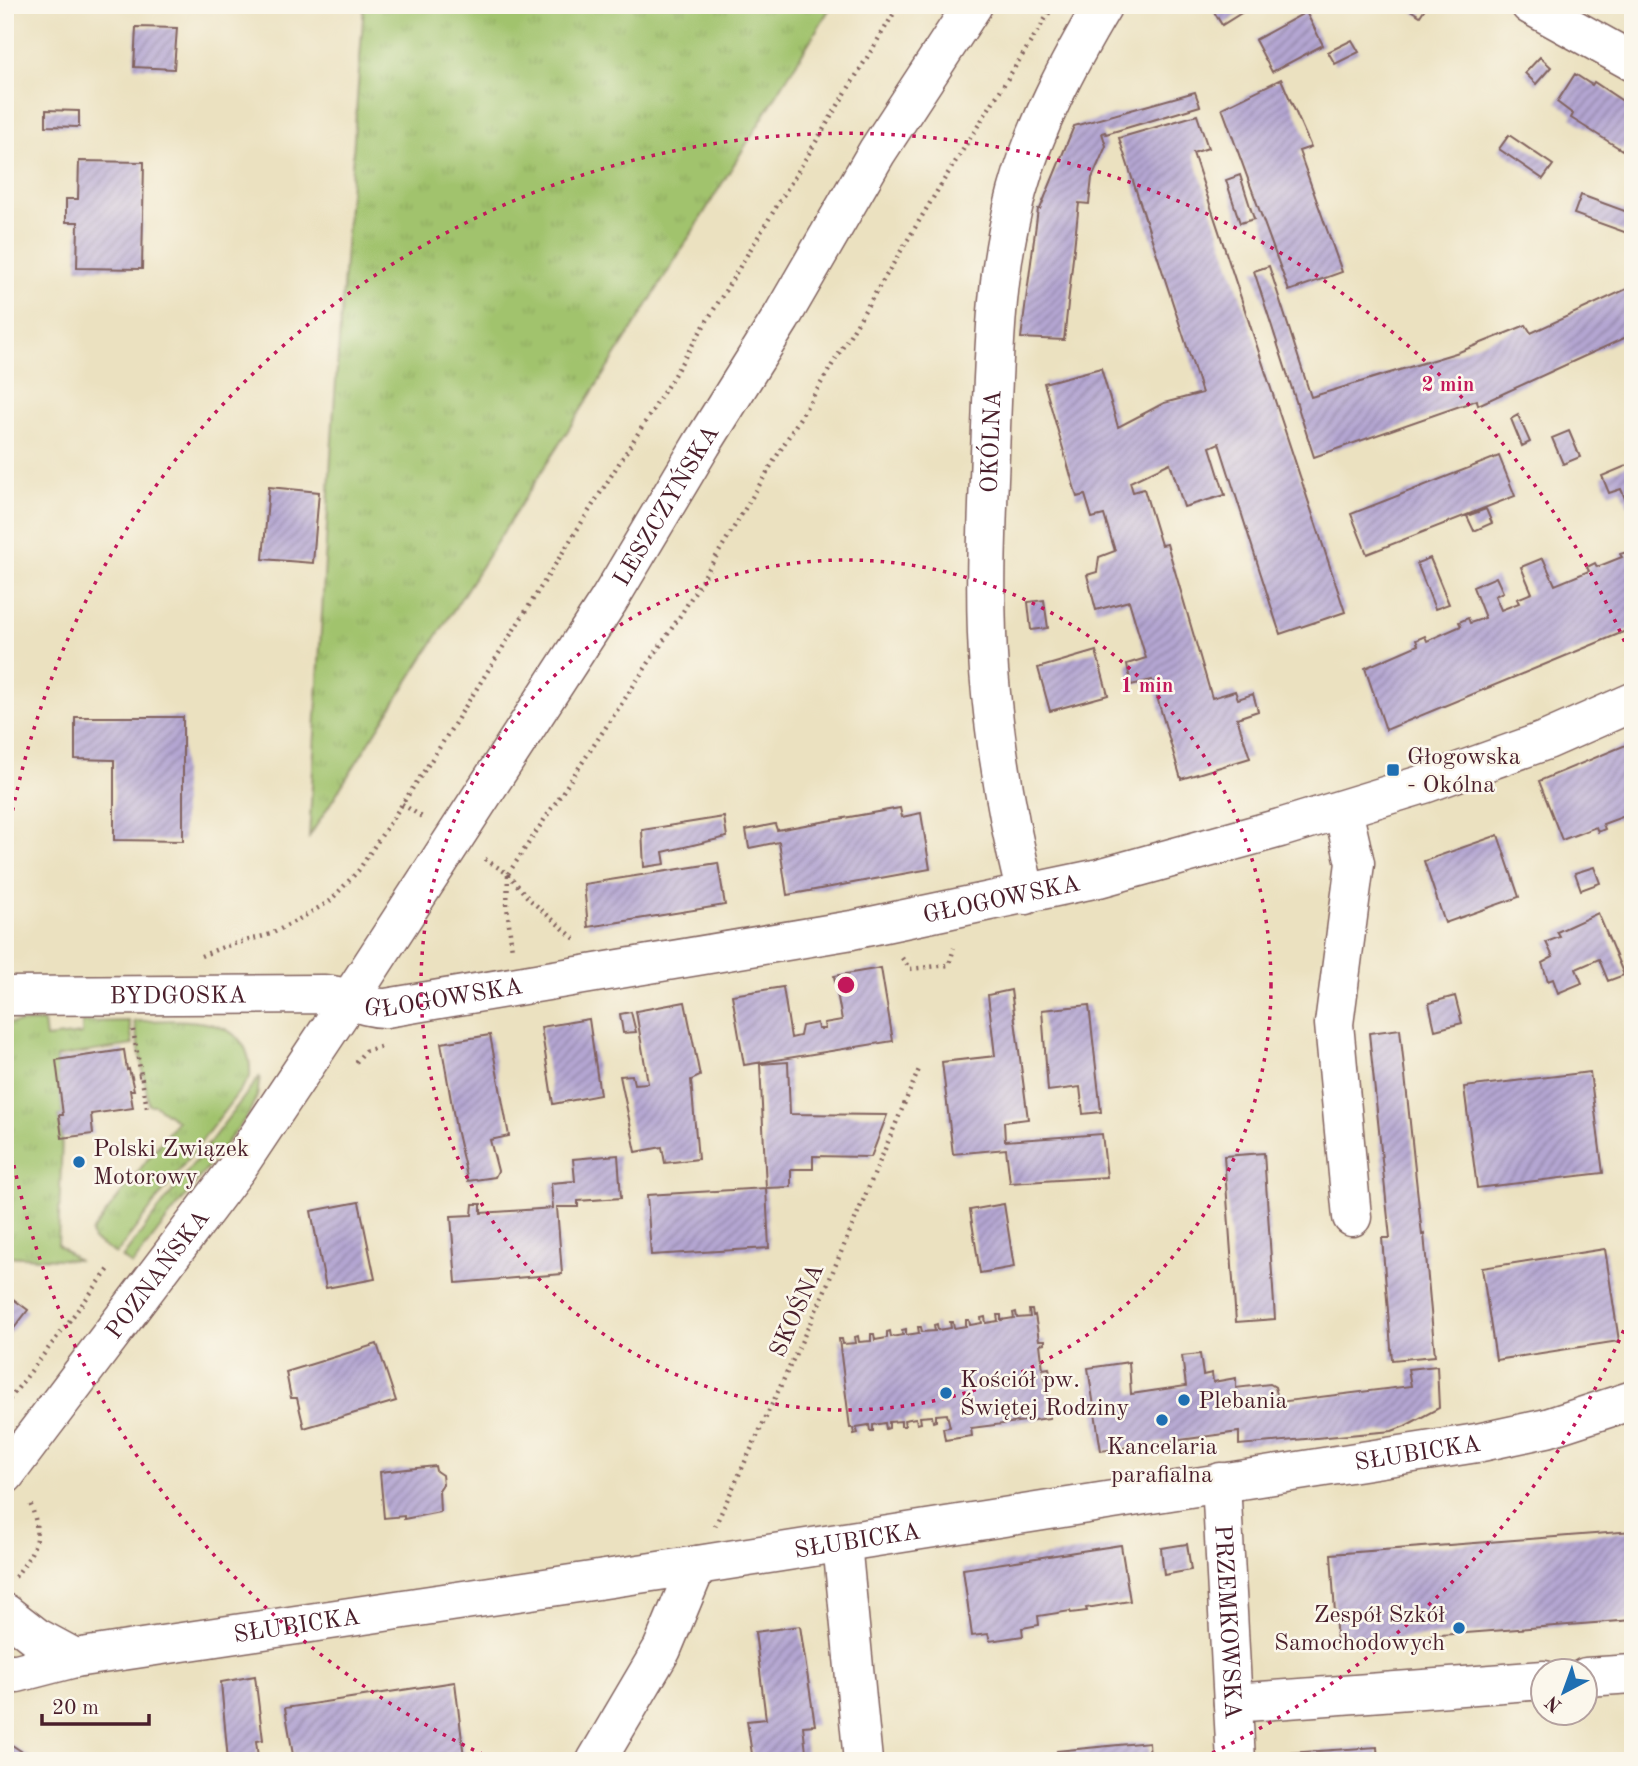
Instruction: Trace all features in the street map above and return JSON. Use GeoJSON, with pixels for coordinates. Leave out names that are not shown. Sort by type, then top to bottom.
{"type":"FeatureCollection","features":[{"type":"Feature","properties":{"kind":"street","name":"LESZCZYŃSKA"},"geometry":{"type":"LineString","coordinates":[[349,1000],[609,600],[781,318],[877,152],[973,5]]}},
{"type":"Feature","properties":{"kind":"street","name":"OKÓLNA"},"geometry":{"type":"LineString","coordinates":[[1026,895],[1002,785],[988,644],[988,495],[998,306],[1009,228],[1026,162],[1067,68],[1103,5]]}},
{"type":"Feature","properties":{"kind":"street"},"geometry":{"type":"LineString","coordinates":[[1530,5],[1633,62]]}},
{"type":"Feature","properties":{"kind":"street","name":"GŁOGOWSKA"},"geometry":{"type":"LineString","coordinates":[[349,1000],[386,1008],[852,930],[1026,895],[1172,859],[1343,810],[1528,747],[1633,702]]}},
{"type":"Feature","properties":{"kind":"street"},"geometry":{"type":"LineString","coordinates":[[1343,810],[1355,863],[1334,1024],[1352,1217]]}},
{"type":"Feature","properties":{"kind":"street","name":"BYDGOSKA"},"geometry":{"type":"LineString","coordinates":[[5,996],[331,994],[349,1000]]}},
{"type":"Feature","properties":{"kind":"street","name":"POZNAŃSKA"},"geometry":{"type":"LineString","coordinates":[[13,1485],[237,1168],[349,1000]]}},
{"type":"Feature","properties":{"kind":"street","name":"SŁUBICKA"},"geometry":{"type":"LineString","coordinates":[[5,1673],[17,1673],[75,1658],[842,1543],[1518,1436],[1633,1400]]}},
{"type":"Feature","properties":{"kind":"street","name":"PRZEMKOWSKA"},"geometry":{"type":"LineString","coordinates":[[1221,1482],[1236,1761]]}},
{"type":"Feature","properties":{"kind":"street"},"geometry":{"type":"LineString","coordinates":[[842,1543],[863,1761]]}},
{"type":"Feature","properties":{"kind":"street"},"geometry":{"type":"LineString","coordinates":[[605,1754],[662,1649],[697,1565]]}},
{"type":"Feature","properties":{"kind":"street"},"geometry":{"type":"LineString","coordinates":[[8,1597],[36,1637],[75,1658]]}},
{"type":"Feature","properties":{"kind":"street"},"geometry":{"type":"LineString","coordinates":[[1600,1676],[1633,1674]]}},
{"type":"Feature","properties":{"kind":"street"},"geometry":{"type":"LineString","coordinates":[[1233,1703],[1530,1681]]}},
{"type":"Feature","properties":{"kind":"path"},"geometry":{"type":"LineString","coordinates":[[201,956],[271,934],[330,901],[358,871],[647,419],[900,5]]}},
{"type":"Feature","properties":{"kind":"path"},"geometry":{"type":"LineString","coordinates":[[516,987],[507,906],[508,874],[682,613],[942,183],[1055,5]]}},
{"type":"Feature","properties":{"kind":"path"},"geometry":{"type":"LineString","coordinates":[[402,804],[508,874],[529,899],[576,941]]}},
{"type":"Feature","properties":{"kind":"path"},"geometry":{"type":"LineString","coordinates":[[131,1018],[147,1108]]}},
{"type":"Feature","properties":{"kind":"path"},"geometry":{"type":"LineString","coordinates":[[348,1072],[365,1051],[388,1045]]}},
{"type":"Feature","properties":{"kind":"path","name":"SKOŚNA"},"geometry":{"type":"LineString","coordinates":[[697,1565],[819,1304],[920,1067]]}},
{"type":"Feature","properties":{"kind":"path"},"geometry":{"type":"LineString","coordinates":[[131,1077],[141,1075]]}},
{"type":"Feature","properties":{"kind":"path"},"geometry":{"type":"LineString","coordinates":[[5,1405],[110,1269]]}},
{"type":"Feature","properties":{"kind":"path"},"geometry":{"type":"LineString","coordinates":[[8,1597],[38,1536],[37,1522],[29,1502],[13,1485]]}},
{"type":"Feature","properties":{"kind":"green space"},"geometry":{"type":"Polygon","coordinates":[[[364,5],[832,5],[635,325],[309,837],[333,422],[364,5]]]}},
{"type":"Feature","properties":{"kind":"green space"},"geometry":{"type":"Polygon","coordinates":[[[129,1021],[133,1045],[56,1057],[63,1115],[59,1116],[62,1138],[58,1245],[77,1260],[5,1256],[5,1023],[44,1022],[46,1038],[82,1034],[82,1022],[129,1021]]]}},
{"type":"Feature","properties":{"kind":"green space"},"geometry":{"type":"Polygon","coordinates":[[[134,1021],[191,1021],[227,1030],[240,1040],[248,1055],[250,1077],[116,1254],[93,1240],[91,1233],[177,1121],[155,1105],[149,1105],[134,1021]]]}},
{"type":"Feature","properties":{"kind":"green space"},"geometry":{"type":"Polygon","coordinates":[[[260,1076],[257,1096],[248,1115],[132,1265],[122,1258],[260,1076]]]}},
{"type":"Feature","properties":{"kind":"building"},"geometry":{"type":"Polygon","coordinates":[[[1210,5],[1254,5],[1222,25],[1210,5]]]}},
{"type":"Feature","properties":{"kind":"building"},"geometry":{"type":"Polygon","coordinates":[[[1402,5],[1427,5],[1420,16],[1402,5]]]}},
{"type":"Feature","properties":{"kind":"building"},"geometry":{"type":"Polygon","coordinates":[[[1306,12],[1323,45],[1272,72],[1255,40],[1306,12]]]}},
{"type":"Feature","properties":{"kind":"building"},"geometry":{"type":"Polygon","coordinates":[[[136,27],[177,28],[174,69],[134,67],[136,27]]]}},
{"type":"Feature","properties":{"kind":"building"},"geometry":{"type":"Polygon","coordinates":[[[1352,40],[1359,52],[1335,64],[1328,52],[1352,40]]]}},
{"type":"Feature","properties":{"kind":"building"},"geometry":{"type":"Polygon","coordinates":[[[1540,57],[1551,67],[1536,84],[1525,73],[1540,57]]]}},
{"type":"Feature","properties":{"kind":"building"},"geometry":{"type":"Polygon","coordinates":[[[1575,74],[1592,85],[1594,82],[1633,108],[1633,133],[1622,150],[1571,118],[1573,114],[1557,102],[1575,74]]]}},
{"type":"Feature","properties":{"kind":"building"},"geometry":{"type":"Polygon","coordinates":[[[1281,79],[1311,147],[1299,151],[1342,272],[1289,291],[1222,108],[1281,79]]]}},
{"type":"Feature","properties":{"kind":"building"},"geometry":{"type":"Polygon","coordinates":[[[1195,92],[1200,106],[1102,133],[1106,146],[1092,178],[1089,204],[1079,203],[1064,340],[1021,338],[1038,209],[1074,126],[1195,92]]]}},
{"type":"Feature","properties":{"kind":"building"},"geometry":{"type":"Polygon","coordinates":[[[46,110],[79,111],[79,127],[46,126],[46,110]]]}},
{"type":"Feature","properties":{"kind":"building"},"geometry":{"type":"Polygon","coordinates":[[[1197,115],[1208,148],[1193,153],[1345,612],[1280,634],[1219,443],[1210,447],[1225,495],[1184,507],[1170,463],[1130,482],[1133,492],[1144,489],[1161,545],[1167,544],[1212,698],[1235,691],[1238,699],[1253,694],[1258,711],[1237,718],[1250,758],[1181,779],[1152,680],[1131,685],[1127,664],[1146,658],[1129,601],[1096,610],[1087,575],[1097,572],[1099,557],[1115,551],[1104,515],[1092,518],[1085,495],[1077,497],[1044,383],[1101,368],[1118,427],[1164,403],[1202,393],[1119,138],[1197,115]]]}},
{"type":"Feature","properties":{"kind":"building"},"geometry":{"type":"Polygon","coordinates":[[[1509,135],[1553,165],[1543,179],[1499,149],[1509,135]]]}},
{"type":"Feature","properties":{"kind":"building"},"geometry":{"type":"Polygon","coordinates":[[[79,161],[144,162],[142,269],[77,268],[78,222],[66,222],[66,199],[78,199],[79,161]]]}},
{"type":"Feature","properties":{"kind":"building"},"geometry":{"type":"Polygon","coordinates":[[[1240,175],[1254,219],[1240,223],[1226,180],[1240,175]]]}},
{"type":"Feature","properties":{"kind":"building"},"geometry":{"type":"Polygon","coordinates":[[[1581,195],[1633,214],[1627,233],[1574,214],[1581,195]]]}},
{"type":"Feature","properties":{"kind":"building"},"geometry":{"type":"Polygon","coordinates":[[[1269,266],[1311,397],[1459,352],[1526,325],[1531,333],[1633,286],[1633,334],[1478,405],[1477,400],[1314,457],[1254,271],[1269,266]]]}},
{"type":"Feature","properties":{"kind":"building"},"geometry":{"type":"Polygon","coordinates":[[[1518,415],[1530,442],[1522,446],[1511,419],[1518,415]]]}},
{"type":"Feature","properties":{"kind":"building"},"geometry":{"type":"Polygon","coordinates":[[[1569,431],[1580,457],[1563,464],[1552,438],[1569,431]]]}},
{"type":"Feature","properties":{"kind":"building"},"geometry":{"type":"Polygon","coordinates":[[[1499,456],[1515,496],[1367,554],[1351,514],[1499,456]]]}},
{"type":"Feature","properties":{"kind":"building"},"geometry":{"type":"Polygon","coordinates":[[[1633,463],[1633,517],[1621,489],[1609,493],[1602,476],[1633,463]]]}},
{"type":"Feature","properties":{"kind":"building"},"geometry":{"type":"Polygon","coordinates":[[[269,487],[319,492],[313,563],[263,559],[269,487]]]}},
{"type":"Feature","properties":{"kind":"building"},"geometry":{"type":"Polygon","coordinates":[[[1486,509],[1492,523],[1474,531],[1467,516],[1486,509]]]}},
{"type":"Feature","properties":{"kind":"building"},"geometry":{"type":"Polygon","coordinates":[[[1627,552],[1630,559],[1633,558],[1633,628],[1386,730],[1365,668],[1418,645],[1416,640],[1425,636],[1427,641],[1461,626],[1459,622],[1468,618],[1470,623],[1485,618],[1473,587],[1496,577],[1503,592],[1495,596],[1501,610],[1519,603],[1517,599],[1532,593],[1521,567],[1543,558],[1555,585],[1589,571],[1587,567],[1595,563],[1597,567],[1622,557],[1620,554],[1627,552]]]}},
{"type":"Feature","properties":{"kind":"building"},"geometry":{"type":"Polygon","coordinates":[[[1430,558],[1449,604],[1435,609],[1417,563],[1430,558]]]}},
{"type":"Feature","properties":{"kind":"building"},"geometry":{"type":"Polygon","coordinates":[[[1044,600],[1048,628],[1031,630],[1028,602],[1044,600]]]}},
{"type":"Feature","properties":{"kind":"building"},"geometry":{"type":"Polygon","coordinates":[[[1096,651],[1108,695],[1050,711],[1038,668],[1096,651]]]}},
{"type":"Feature","properties":{"kind":"building"},"geometry":{"type":"Polygon","coordinates":[[[75,717],[183,717],[183,841],[114,840],[114,760],[75,759],[75,717]]]}},
{"type":"Feature","properties":{"kind":"building"},"geometry":{"type":"Polygon","coordinates":[[[1633,742],[1633,813],[1603,824],[1605,829],[1598,832],[1596,827],[1562,840],[1539,781],[1633,742]]]}},
{"type":"Feature","properties":{"kind":"building"},"geometry":{"type":"Polygon","coordinates":[[[900,808],[902,817],[921,813],[930,869],[787,895],[779,842],[749,848],[746,830],[775,824],[777,830],[900,808]]]}},
{"type":"Feature","properties":{"kind":"building"},"geometry":{"type":"Polygon","coordinates":[[[724,817],[727,837],[663,852],[665,864],[644,867],[642,830],[724,817]]]}},
{"type":"Feature","properties":{"kind":"building"},"geometry":{"type":"Polygon","coordinates":[[[1498,835],[1519,897],[1445,923],[1424,861],[1498,835]]]}},
{"type":"Feature","properties":{"kind":"building"},"geometry":{"type":"Polygon","coordinates":[[[718,863],[725,905],[588,927],[584,884],[718,863]]]}},
{"type":"Feature","properties":{"kind":"building"},"geometry":{"type":"Polygon","coordinates":[[[1594,867],[1600,883],[1581,890],[1575,873],[1594,867]]]}},
{"type":"Feature","properties":{"kind":"building"},"geometry":{"type":"Polygon","coordinates":[[[1598,913],[1624,975],[1608,981],[1599,959],[1576,969],[1582,983],[1558,993],[1553,979],[1548,981],[1542,963],[1553,957],[1546,942],[1560,937],[1557,932],[1598,913]]]}},
{"type":"Feature","properties":{"kind":"building"},"geometry":{"type":"Polygon","coordinates":[[[881,968],[893,1041],[744,1065],[732,995],[783,987],[791,1038],[800,1036],[802,1026],[817,1023],[818,1029],[825,1029],[824,1023],[842,1020],[834,976],[881,968]]]}},
{"type":"Feature","properties":{"kind":"building"},"geometry":{"type":"Polygon","coordinates":[[[1011,990],[1028,1119],[1004,1122],[1005,1141],[1102,1134],[1107,1177],[1010,1183],[1006,1149],[953,1154],[942,1062],[995,1056],[988,995],[1011,990]]]}},
{"type":"Feature","properties":{"kind":"building"},"geometry":{"type":"Polygon","coordinates":[[[1455,996],[1462,1023],[1435,1030],[1429,1003],[1455,996]]]}},
{"type":"Feature","properties":{"kind":"building"},"geometry":{"type":"Polygon","coordinates":[[[685,1002],[700,1076],[691,1080],[698,1159],[665,1163],[662,1147],[636,1152],[620,1076],[632,1075],[634,1084],[648,1083],[636,1011],[685,1002]]]}},
{"type":"Feature","properties":{"kind":"building"},"geometry":{"type":"Polygon","coordinates":[[[1089,1005],[1101,1112],[1083,1114],[1080,1087],[1048,1091],[1042,1010],[1089,1005]]]}},
{"type":"Feature","properties":{"kind":"building"},"geometry":{"type":"Polygon","coordinates":[[[631,1012],[636,1032],[623,1033],[620,1014],[631,1012]]]}},
{"type":"Feature","properties":{"kind":"building"},"geometry":{"type":"Polygon","coordinates":[[[589,1019],[600,1095],[553,1104],[541,1027],[589,1019]]]}},
{"type":"Feature","properties":{"kind":"building"},"geometry":{"type":"Polygon","coordinates":[[[1400,1029],[1435,1356],[1392,1360],[1382,1238],[1390,1238],[1369,1033],[1400,1029]]]}},
{"type":"Feature","properties":{"kind":"building"},"geometry":{"type":"Polygon","coordinates":[[[490,1035],[509,1136],[490,1140],[498,1171],[495,1177],[468,1181],[441,1043],[490,1035]]]}},
{"type":"Feature","properties":{"kind":"building"},"geometry":{"type":"Polygon","coordinates":[[[124,1050],[134,1090],[130,1090],[133,1108],[91,1114],[93,1134],[62,1138],[59,1115],[63,1115],[56,1060],[124,1050]]]}},
{"type":"Feature","properties":{"kind":"building"},"geometry":{"type":"Polygon","coordinates":[[[788,1062],[790,1114],[887,1115],[871,1157],[813,1156],[813,1169],[791,1169],[791,1187],[766,1188],[760,1064],[788,1062]]]}},
{"type":"Feature","properties":{"kind":"building"},"geometry":{"type":"Polygon","coordinates":[[[1590,1072],[1603,1173],[1477,1188],[1464,1087],[1590,1072]]]}},
{"type":"Feature","properties":{"kind":"building"},"geometry":{"type":"Polygon","coordinates":[[[1264,1153],[1275,1319],[1236,1322],[1224,1156],[1264,1153]]]}},
{"type":"Feature","properties":{"kind":"building"},"geometry":{"type":"Polygon","coordinates":[[[618,1155],[621,1198],[578,1201],[578,1207],[557,1207],[562,1274],[456,1283],[451,1216],[472,1215],[473,1204],[481,1204],[481,1213],[553,1208],[551,1183],[575,1181],[573,1159],[618,1155]]]}},
{"type":"Feature","properties":{"kind":"building"},"geometry":{"type":"Polygon","coordinates":[[[766,1188],[769,1248],[651,1255],[647,1195],[766,1188]]]}},
{"type":"Feature","properties":{"kind":"building"},"geometry":{"type":"Polygon","coordinates":[[[359,1202],[375,1279],[326,1288],[311,1211],[359,1202]]]}},
{"type":"Feature","properties":{"kind":"building"},"geometry":{"type":"Polygon","coordinates":[[[1004,1204],[1014,1267],[980,1273],[970,1210],[1004,1204]]]}},
{"type":"Feature","properties":{"kind":"building"},"geometry":{"type":"Polygon","coordinates":[[[1605,1249],[1619,1341],[1496,1360],[1482,1268],[1605,1249]]]}},
{"type":"Feature","properties":{"kind":"building"},"geometry":{"type":"Polygon","coordinates":[[[5,1293],[28,1310],[5,1340],[5,1293]]]}},
{"type":"Feature","properties":{"kind":"building","name":"Kościół pw. Świętej Rodziny"},"geometry":{"type":"Polygon","coordinates":[[[1029,1310],[1035,1315],[1039,1340],[1045,1340],[1045,1343],[1040,1344],[1043,1369],[1049,1368],[1050,1372],[1044,1372],[1050,1418],[971,1428],[972,1436],[945,1440],[943,1428],[950,1427],[947,1414],[936,1415],[936,1421],[933,1422],[932,1416],[920,1417],[921,1423],[917,1424],[916,1418],[904,1420],[905,1426],[901,1426],[901,1421],[889,1422],[889,1428],[886,1429],[885,1423],[873,1425],[873,1431],[870,1431],[869,1425],[856,1427],[858,1433],[854,1434],[853,1428],[850,1428],[839,1339],[842,1339],[843,1344],[856,1343],[855,1337],[858,1336],[859,1342],[871,1341],[871,1334],[874,1334],[875,1340],[887,1338],[887,1332],[890,1331],[891,1337],[903,1335],[902,1330],[906,1329],[906,1335],[919,1333],[918,1327],[921,1327],[922,1332],[935,1331],[934,1325],[937,1324],[938,1330],[951,1328],[950,1322],[953,1322],[954,1328],[966,1326],[966,1320],[969,1320],[970,1325],[982,1323],[981,1318],[985,1317],[986,1323],[998,1321],[997,1315],[1001,1315],[1001,1320],[1014,1318],[1013,1313],[1016,1312],[1017,1318],[1030,1317],[1029,1310]]]}},
{"type":"Feature","properties":{"kind":"building"},"geometry":{"type":"Polygon","coordinates":[[[377,1344],[396,1401],[304,1428],[297,1398],[291,1398],[286,1372],[377,1344]]]}},
{"type":"Feature","properties":{"kind":"building"},"geometry":{"type":"Polygon","coordinates":[[[1200,1354],[1203,1375],[1212,1373],[1213,1382],[1236,1378],[1236,1388],[1270,1384],[1275,1387],[1279,1402],[1411,1386],[1408,1369],[1437,1366],[1439,1408],[1392,1431],[1239,1445],[1239,1432],[1101,1451],[1088,1368],[1129,1362],[1131,1394],[1186,1386],[1182,1356],[1200,1354]]]}},
{"type":"Feature","properties":{"kind":"building"},"geometry":{"type":"Polygon","coordinates":[[[435,1466],[436,1471],[442,1475],[443,1484],[439,1490],[440,1512],[404,1519],[404,1516],[384,1518],[380,1472],[435,1466]]]}},
{"type":"Feature","properties":{"kind":"building"},"geometry":{"type":"Polygon","coordinates":[[[1633,1531],[1633,1620],[1337,1643],[1331,1554],[1633,1531]]]}},
{"type":"Feature","properties":{"kind":"building"},"geometry":{"type":"Polygon","coordinates":[[[1187,1544],[1191,1570],[1164,1575],[1161,1548],[1187,1544]]]}},
{"type":"Feature","properties":{"kind":"building"},"geometry":{"type":"Polygon","coordinates":[[[1121,1545],[1130,1601],[1086,1608],[1087,1611],[1038,1616],[1039,1625],[1022,1628],[1023,1636],[990,1641],[988,1634],[972,1636],[963,1569],[1121,1545]]]}},
{"type":"Feature","properties":{"kind":"building"},"geometry":{"type":"Polygon","coordinates":[[[800,1626],[815,1725],[803,1726],[807,1761],[753,1761],[747,1721],[766,1719],[755,1632],[800,1626]]]}},
{"type":"Feature","properties":{"kind":"building"},"geometry":{"type":"Polygon","coordinates":[[[255,1676],[263,1740],[256,1741],[261,1761],[228,1761],[221,1682],[255,1676]]]}},
{"type":"Feature","properties":{"kind":"building"},"geometry":{"type":"Polygon","coordinates":[[[455,1682],[464,1757],[439,1761],[294,1761],[285,1708],[455,1682]]]}},
{"type":"Feature","properties":{"kind":"building"},"geometry":{"type":"Polygon","coordinates":[[[1149,1742],[1150,1761],[1059,1761],[1057,1751],[1149,1742]]]}},
{"type":"Feature","properties":{"kind":"building"},"geometry":{"type":"Polygon","coordinates":[[[12,1745],[36,1761],[5,1761],[5,1755],[12,1745]]]}},
{"type":"Feature","properties":{"kind":"building"},"geometry":{"type":"Polygon","coordinates":[[[1377,1747],[1378,1761],[1289,1761],[1289,1753],[1377,1747]]]}},
{"type":"Feature","properties":{"kind":"place","name":"Głogowska - Okólna"},"geometry":{"type":"Point","coordinates":[1393,770]}},
{"type":"Feature","properties":{"kind":"place","name":"Polski Związek Motorowy"},"geometry":{"type":"Point","coordinates":[79,1162]}},
{"type":"Feature","properties":{"kind":"place","name":"Kościół pw. Świętej Rodziny"},"geometry":{"type":"Point","coordinates":[946,1393]}},
{"type":"Feature","properties":{"kind":"place","name":"Plebania"},"geometry":{"type":"Point","coordinates":[1184,1400]}},
{"type":"Feature","properties":{"kind":"place","name":"Kancelaria parafialna"},"geometry":{"type":"Point","coordinates":[1162,1420]}},
{"type":"Feature","properties":{"kind":"place","name":"Zespół Szkół Samochodowych"},"geometry":{"type":"Point","coordinates":[1459,1628]}}]}
